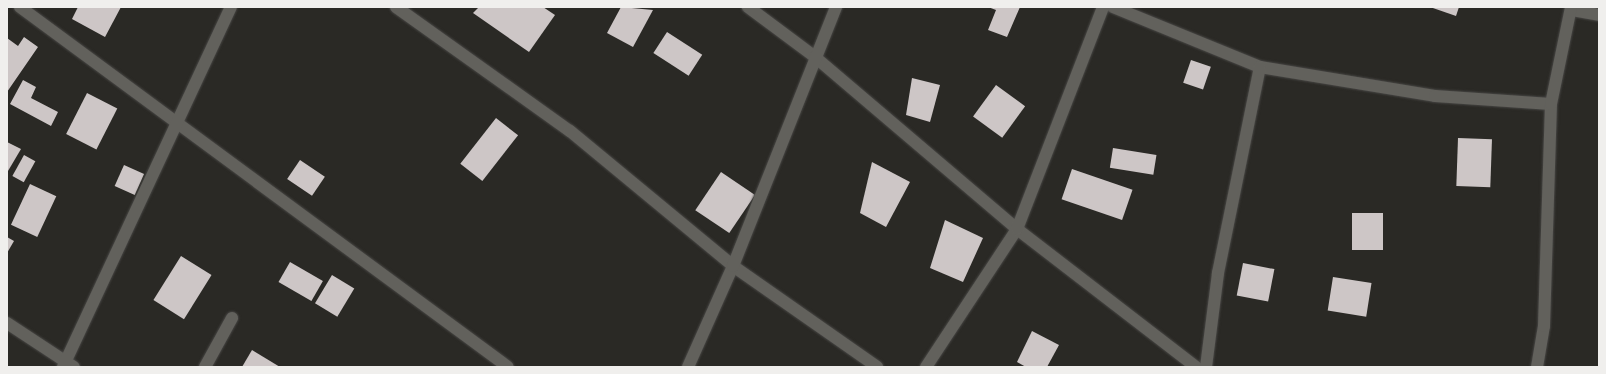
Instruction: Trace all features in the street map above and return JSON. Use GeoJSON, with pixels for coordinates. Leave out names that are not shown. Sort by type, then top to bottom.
{"type":"FeatureCollection","features":[{"type":"Feature","properties":{"kind":"street"},"geometry":{"type":"LineString","coordinates":[[20,7],[177,121],[508,367]]}},
{"type":"Feature","properties":{"kind":"street"},"geometry":{"type":"LineString","coordinates":[[7,323],[67,365],[177,121],[231,7]]}},
{"type":"Feature","properties":{"kind":"street"},"geometry":{"type":"LineString","coordinates":[[396,7],[570,131],[733,266],[877,367]]}},
{"type":"Feature","properties":{"kind":"street"},"geometry":{"type":"LineString","coordinates":[[748,7],[816,57],[1017,228],[1196,367]]}},
{"type":"Feature","properties":{"kind":"street"},"geometry":{"type":"LineString","coordinates":[[688,367],[733,266],[836,7]]}},
{"type":"Feature","properties":{"kind":"street"},"geometry":{"type":"LineString","coordinates":[[926,367],[1017,228],[1103,7]]}},
{"type":"Feature","properties":{"kind":"street"},"geometry":{"type":"LineString","coordinates":[[1112,7],[1260,67],[1435,96],[1550,104]]}},
{"type":"Feature","properties":{"kind":"street"},"geometry":{"type":"LineString","coordinates":[[1537,367],[1544,326],[1550,104],[1571,8],[1599,15]]}},
{"type":"Feature","properties":{"kind":"street"},"geometry":{"type":"LineString","coordinates":[[1206,367],[1218,273],[1260,67]]}},
{"type":"Feature","properties":{"kind":"street"},"geometry":{"type":"LineString","coordinates":[[205,367],[232,318]]}},
{"type":"Feature","properties":{"kind":"building"},"geometry":{"type":"Polygon","coordinates":[[[78,7],[121,7],[105,37],[72,19],[78,7]]]}},
{"type":"Feature","properties":{"kind":"building"},"geometry":{"type":"Polygon","coordinates":[[[479,7],[543,7],[555,15],[529,52],[473,13],[479,7]]]}},
{"type":"Feature","properties":{"kind":"building"},"geometry":{"type":"Polygon","coordinates":[[[621,7],[653,10],[633,47],[607,33],[621,7]]]}},
{"type":"Feature","properties":{"kind":"building"},"geometry":{"type":"Polygon","coordinates":[[[988,7],[1020,7],[1007,37],[988,30],[996,10],[988,7]]]}},
{"type":"Feature","properties":{"kind":"building"},"geometry":{"type":"Polygon","coordinates":[[[1430,7],[1459,7],[1456,16],[1430,7]]]}},
{"type":"Feature","properties":{"kind":"building"},"geometry":{"type":"Polygon","coordinates":[[[667,32],[702,55],[689,76],[653,53],[667,32]]]}},
{"type":"Feature","properties":{"kind":"building"},"geometry":{"type":"Polygon","coordinates":[[[24,37],[38,47],[7,92],[7,38],[18,46],[24,37]]]}},
{"type":"Feature","properties":{"kind":"building"},"geometry":{"type":"Polygon","coordinates":[[[1191,60],[1211,67],[1203,90],[1183,83],[1191,60]]]}},
{"type":"Feature","properties":{"kind":"building"},"geometry":{"type":"Polygon","coordinates":[[[912,78],[940,85],[930,122],[906,115],[912,78]]]}},
{"type":"Feature","properties":{"kind":"building"},"geometry":{"type":"Polygon","coordinates":[[[23,80],[36,87],[31,98],[58,112],[51,126],[10,104],[23,80]]]}},
{"type":"Feature","properties":{"kind":"building"},"geometry":{"type":"Polygon","coordinates":[[[996,85],[1025,106],[1002,138],[973,117],[996,85]]]}},
{"type":"Feature","properties":{"kind":"building"},"geometry":{"type":"Polygon","coordinates":[[[87,93],[117,108],[96,149],[66,134],[87,93]]]}},
{"type":"Feature","properties":{"kind":"building"},"geometry":{"type":"Polygon","coordinates":[[[496,118],[518,135],[482,181],[460,164],[496,118]]]}},
{"type":"Feature","properties":{"kind":"building"},"geometry":{"type":"Polygon","coordinates":[[[1458,138],[1492,139],[1490,187],[1456,186],[1458,138]]]}},
{"type":"Feature","properties":{"kind":"building"},"geometry":{"type":"Polygon","coordinates":[[[7,142],[21,149],[8,171],[7,170],[7,142]]]}},
{"type":"Feature","properties":{"kind":"building"},"geometry":{"type":"Polygon","coordinates":[[[1113,148],[1156,155],[1153,175],[1110,168],[1113,148]]]}},
{"type":"Feature","properties":{"kind":"building"},"geometry":{"type":"Polygon","coordinates":[[[24,155],[35,161],[24,182],[12,176],[24,155]]]}},
{"type":"Feature","properties":{"kind":"building"},"geometry":{"type":"Polygon","coordinates":[[[300,160],[325,177],[312,196],[287,179],[300,160]]]}},
{"type":"Feature","properties":{"kind":"building"},"geometry":{"type":"Polygon","coordinates":[[[872,162],[910,182],[886,227],[860,213],[872,162]]]}},
{"type":"Feature","properties":{"kind":"building"},"geometry":{"type":"Polygon","coordinates":[[[124,165],[144,174],[135,195],[115,186],[124,165]]]}},
{"type":"Feature","properties":{"kind":"building"},"geometry":{"type":"Polygon","coordinates":[[[1072,169],[1133,190],[1122,220],[1062,199],[1072,169]]]}},
{"type":"Feature","properties":{"kind":"building"},"geometry":{"type":"Polygon","coordinates":[[[721,172],[755,195],[729,233],[695,210],[721,172]]]}},
{"type":"Feature","properties":{"kind":"building"},"geometry":{"type":"Polygon","coordinates":[[[30,184],[56,196],[37,237],[11,225],[30,184]]]}},
{"type":"Feature","properties":{"kind":"building"},"geometry":{"type":"Polygon","coordinates":[[[1352,213],[1383,213],[1383,250],[1352,250],[1352,213]]]}},
{"type":"Feature","properties":{"kind":"building"},"geometry":{"type":"Polygon","coordinates":[[[945,220],[983,238],[963,282],[930,268],[945,220]]]}},
{"type":"Feature","properties":{"kind":"building"},"geometry":{"type":"Polygon","coordinates":[[[7,237],[14,241],[7,253],[7,237]]]}},
{"type":"Feature","properties":{"kind":"building"},"geometry":{"type":"Polygon","coordinates":[[[181,256],[212,275],[184,319],[153,300],[181,256]]]}},
{"type":"Feature","properties":{"kind":"building"},"geometry":{"type":"Polygon","coordinates":[[[290,262],[323,281],[311,301],[278,282],[290,262]]]}},
{"type":"Feature","properties":{"kind":"building"},"geometry":{"type":"Polygon","coordinates":[[[1243,263],[1274,269],[1268,301],[1237,295],[1243,263]]]}},
{"type":"Feature","properties":{"kind":"building"},"geometry":{"type":"Polygon","coordinates":[[[332,275],[354,288],[337,317],[315,303],[332,275]]]}},
{"type":"Feature","properties":{"kind":"building"},"geometry":{"type":"Polygon","coordinates":[[[1333,277],[1372,283],[1366,317],[1328,311],[1333,277]]]}},
{"type":"Feature","properties":{"kind":"building"},"geometry":{"type":"Polygon","coordinates":[[[1032,331],[1059,345],[1047,367],[1026,367],[1017,362],[1032,331]]]}},
{"type":"Feature","properties":{"kind":"building"},"geometry":{"type":"Polygon","coordinates":[[[252,350],[280,367],[242,367],[252,350]]]}}]}
